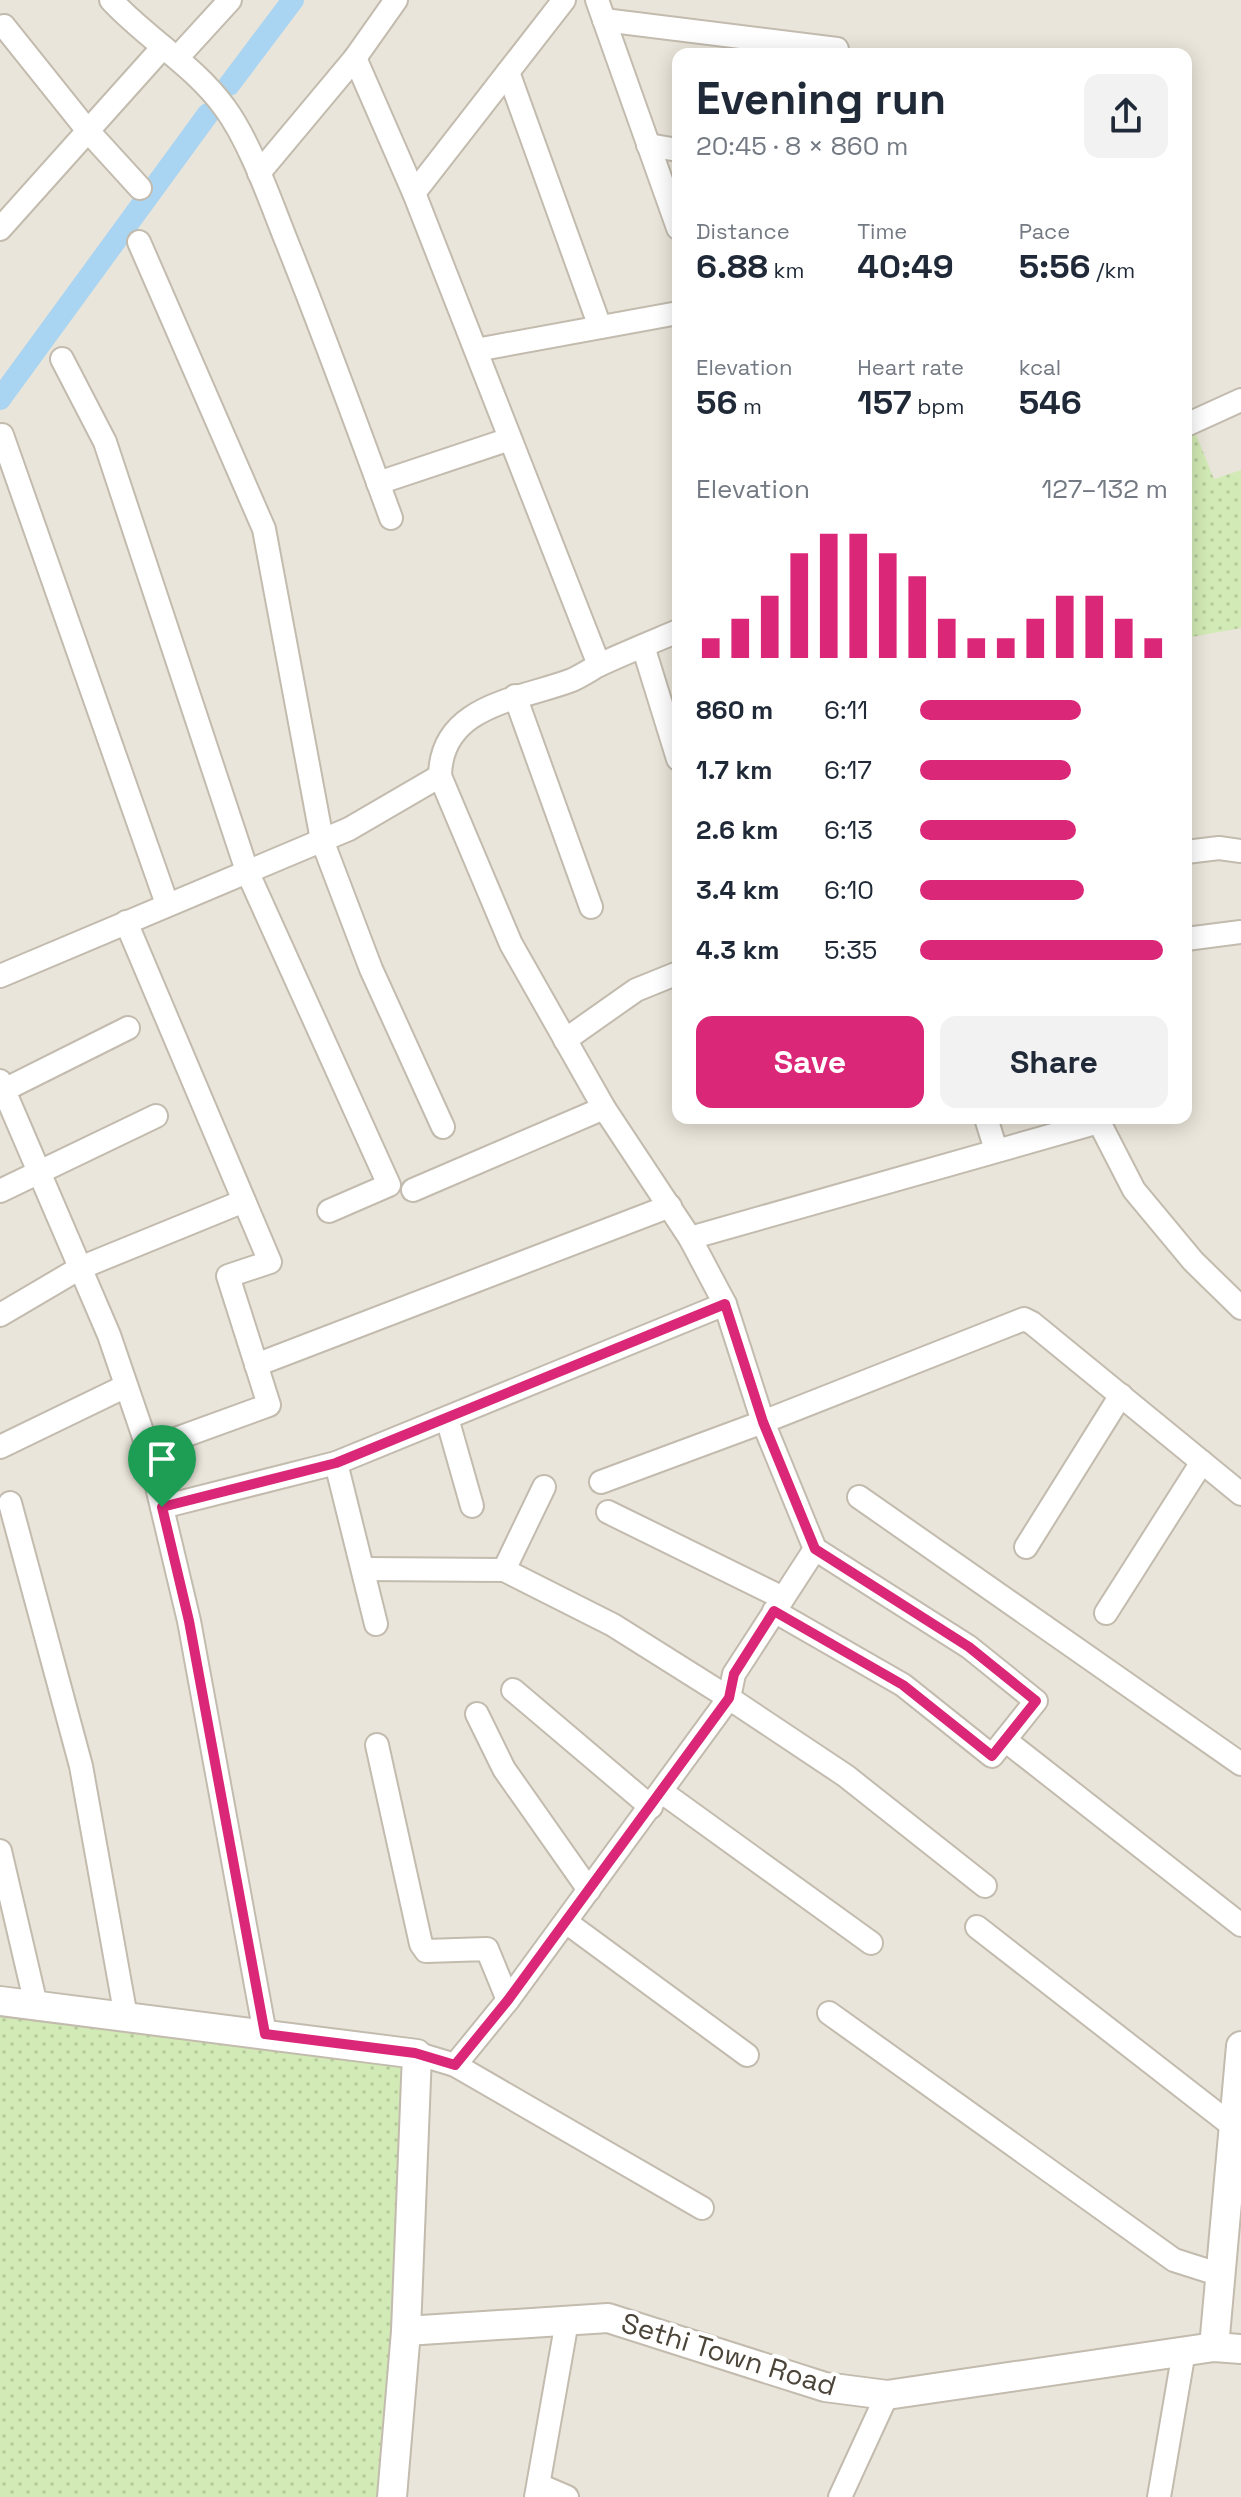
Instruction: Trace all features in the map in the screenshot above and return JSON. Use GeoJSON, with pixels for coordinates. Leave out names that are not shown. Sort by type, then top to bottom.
{"type":"FeatureCollection","features":[{"type":"Feature","properties":{"kind":"street"},"geometry":{"type":"LineString","coordinates":[[111,0],[204,81],[228,111],[259,173],[391,518]]}},
{"type":"Feature","properties":{"kind":"street"},"geometry":{"type":"LineString","coordinates":[[0,229],[88,131],[230,0]]}},
{"type":"Feature","properties":{"kind":"street"},"geometry":{"type":"LineString","coordinates":[[259,173],[355,58],[396,0]]}},
{"type":"Feature","properties":{"kind":"street"},"geometry":{"type":"LineString","coordinates":[[414,193],[564,0]]}},
{"type":"Feature","properties":{"kind":"street"},"geometry":{"type":"LineString","coordinates":[[672,211],[601,10],[831,48]]}},
{"type":"Feature","properties":{"kind":"street"},"geometry":{"type":"LineString","coordinates":[[4,26],[88,131],[140,188]]}},
{"type":"Feature","properties":{"kind":"street"},"geometry":{"type":"LineString","coordinates":[[355,58],[414,193],[599,665]]}},
{"type":"Feature","properties":{"kind":"street"},"geometry":{"type":"LineString","coordinates":[[508,72],[600,327]]}},
{"type":"Feature","properties":{"kind":"street"},"geometry":{"type":"LineString","coordinates":[[648,145],[672,149]]}},
{"type":"Feature","properties":{"kind":"street"},"geometry":{"type":"LineString","coordinates":[[139,242],[264,529],[322,840],[371,969],[443,1127]]}},
{"type":"Feature","properties":{"kind":"street"},"geometry":{"type":"LineString","coordinates":[[476,350],[672,314]]}},
{"type":"Feature","properties":{"kind":"street"},"geometry":{"type":"LineString","coordinates":[[62,359],[105,442],[247,871],[389,1185],[329,1211]]}},
{"type":"Feature","properties":{"kind":"street"},"geometry":{"type":"LineString","coordinates":[[1192,422],[1241,400]]}},
{"type":"Feature","properties":{"kind":"street"},"geometry":{"type":"LineString","coordinates":[[2,435],[167,904]]}},
{"type":"Feature","properties":{"kind":"street"},"geometry":{"type":"LineString","coordinates":[[378,483],[510,439]]}},
{"type":"Feature","properties":{"kind":"street"},"geometry":{"type":"LineString","coordinates":[[608,1512],[779,1605],[903,1685],[992,1756],[1036,1701],[969,1647],[815,1549],[763,1422],[725,1304],[690,1238],[604,1108],[511,944],[440,776],[440,757],[456,729],[480,712],[515,696],[572,679],[672,634]]}},
{"type":"Feature","properties":{"kind":"street"},"geometry":{"type":"LineString","coordinates":[[643,646],[672,740]]}},
{"type":"Feature","properties":{"kind":"street"},"geometry":{"type":"LineString","coordinates":[[515,696],[591,907]]}},
{"type":"Feature","properties":{"kind":"street"},"geometry":{"type":"LineString","coordinates":[[0,976],[349,829],[440,776]]}},
{"type":"Feature","properties":{"kind":"street"},"geometry":{"type":"LineString","coordinates":[[1192,851],[1219,848],[1241,851]]}},
{"type":"Feature","properties":{"kind":"street"},"geometry":{"type":"LineString","coordinates":[[126,922],[270,1262],[228,1276],[269,1405],[148,1449]]}},
{"type":"Feature","properties":{"kind":"street"},"geometry":{"type":"LineString","coordinates":[[1192,938],[1241,932]]}},
{"type":"Feature","properties":{"kind":"street"},"geometry":{"type":"LineString","coordinates":[[565,1040],[636,990],[672,975]]}},
{"type":"Feature","properties":{"kind":"street"},"geometry":{"type":"LineString","coordinates":[[128,1028],[2,1086],[109,1335],[148,1449],[189,1621],[265,2034]]}},
{"type":"Feature","properties":{"kind":"street"},"geometry":{"type":"LineString","coordinates":[[413,1190],[604,1108]]}},
{"type":"Feature","properties":{"kind":"street"},"geometry":{"type":"LineString","coordinates":[[0,1191],[156,1116]]}},
{"type":"Feature","properties":{"kind":"street"},"geometry":{"type":"LineString","coordinates":[[988,1124],[996,1150]]}},
{"type":"Feature","properties":{"kind":"street"},"geometry":{"type":"LineString","coordinates":[[690,1238],[1091,1124]]}},
{"type":"Feature","properties":{"kind":"street"},"geometry":{"type":"LineString","coordinates":[[1108,1124],[1134,1190],[1193,1261],[1241,1308]]}},
{"type":"Feature","properties":{"kind":"street"},"geometry":{"type":"LineString","coordinates":[[0,1315],[80,1268],[244,1201]]}},
{"type":"Feature","properties":{"kind":"street"},"geometry":{"type":"LineString","coordinates":[[256,1365],[670,1206]]}},
{"type":"Feature","properties":{"kind":"street"},"geometry":{"type":"LineString","coordinates":[[162,1507],[336,1463],[725,1304]]}},
{"type":"Feature","properties":{"kind":"street"},"geometry":{"type":"LineString","coordinates":[[601,1482],[1024,1319],[1241,1494]]}},
{"type":"Feature","properties":{"kind":"street"},"geometry":{"type":"LineString","coordinates":[[0,1447],[126,1386]]}},
{"type":"Feature","properties":{"kind":"street"},"geometry":{"type":"LineString","coordinates":[[1026,1547],[1121,1395]]}},
{"type":"Feature","properties":{"kind":"street"},"geometry":{"type":"LineString","coordinates":[[447,1418],[472,1506]]}},
{"type":"Feature","properties":{"kind":"street"},"geometry":{"type":"LineString","coordinates":[[1106,1613],[1202,1462]]}},
{"type":"Feature","properties":{"kind":"street"},"geometry":{"type":"LineString","coordinates":[[336,1463],[376,1624]]}},
{"type":"Feature","properties":{"kind":"street"},"geometry":{"type":"LineString","coordinates":[[504,1570],[544,1487]]}},
{"type":"Feature","properties":{"kind":"street"},"geometry":{"type":"LineString","coordinates":[[859,1497],[1241,1764]]}},
{"type":"Feature","properties":{"kind":"street"},"geometry":{"type":"LineString","coordinates":[[10,1503],[81,1766],[126,2017]]}},
{"type":"Feature","properties":{"kind":"street"},"geometry":{"type":"LineString","coordinates":[[455,2065],[508,2000],[729,1698],[734,1674],[815,1549]]}},
{"type":"Feature","properties":{"kind":"street"},"geometry":{"type":"LineString","coordinates":[[363,1569],[504,1570],[613,1625],[846,1776],[985,1886]]}},
{"type":"Feature","properties":{"kind":"street"},"geometry":{"type":"LineString","coordinates":[[513,1690],[656,1799],[871,1943]]}},
{"type":"Feature","properties":{"kind":"street"},"geometry":{"type":"LineString","coordinates":[[477,1714],[504,1769],[589,1890]]}},
{"type":"Feature","properties":{"kind":"street"},"geometry":{"type":"LineString","coordinates":[[1005,1740],[1241,1925]]}},
{"type":"Feature","properties":{"kind":"street"},"geometry":{"type":"LineString","coordinates":[[377,1745],[421,1944],[426,1951],[487,1949],[508,2000]]}},
{"type":"Feature","properties":{"kind":"street"},"geometry":{"type":"LineString","coordinates":[[0,1851],[36,2005]]}},
{"type":"Feature","properties":{"kind":"street"},"geometry":{"type":"LineString","coordinates":[[566,1922],[747,2055]]}},
{"type":"Feature","properties":{"kind":"street"},"geometry":{"type":"LineString","coordinates":[[977,1927],[1238,2124]]}},
{"type":"Feature","properties":{"kind":"street"},"geometry":{"type":"LineString","coordinates":[[0,2001],[415,2053],[455,2065],[702,2208]]}},
{"type":"Feature","properties":{"kind":"street"},"geometry":{"type":"LineString","coordinates":[[829,2013],[1174,2260],[1221,2275]]}},
{"type":"Feature","properties":{"kind":"street"},"geometry":{"type":"LineString","coordinates":[[1228,2348],[1221,2275],[1238,2124],[1241,2046]]}},
{"type":"Feature","properties":{"kind":"street"},"geometry":{"type":"LineString","coordinates":[[392,2497],[406,2331],[419,2063],[415,2053]]}},
{"type":"Feature","properties":{"kind":"street","name":"Sethi Town Road"},"geometry":{"type":"LineString","coordinates":[[406,2331],[608,2318],[825,2387],[887,2395],[1184,2351],[1228,2348]]}},
{"type":"Feature","properties":{"kind":"street"},"geometry":{"type":"LineString","coordinates":[[567,2321],[538,2491],[567,2497]]}},
{"type":"Feature","properties":{"kind":"street"},"geometry":{"type":"LineString","coordinates":[[1159,2497],[1184,2351]]}},
{"type":"Feature","properties":{"kind":"street"},"geometry":{"type":"LineString","coordinates":[[840,2497],[887,2395]]}},
{"type":"Feature","properties":{"kind":"shaded area"},"geometry":{"type":"Polygon","coordinates":[[[0,0],[1241,0],[1241,2497],[0,2497],[0,0]]]}},
{"type":"Feature","properties":{"kind":"green space"},"geometry":{"type":"Polygon","coordinates":[[[1192,424],[1214,479],[1241,470],[1241,628],[1192,637],[1192,424]]]}},
{"type":"Feature","properties":{"kind":"green space"},"geometry":{"type":"Polygon","coordinates":[[[0,2008],[415,2053],[395,2497],[0,2497],[0,2008]]]}},
{"type":"Feature","properties":{"kind":"waterway"},"geometry":{"type":"LineString","coordinates":[[229,85],[293,0]]}},
{"type":"Feature","properties":{"kind":"waterway"},"geometry":{"type":"LineString","coordinates":[[0,399],[208,114]]}},
{"type":"Feature","properties":{"kind":"route"},"geometry":{"type":"LineString","coordinates":[[725,1304],[763,1422],[815,1549],[969,1647],[1036,1701],[992,1756],[903,1685],[774,1611],[734,1674],[729,1698],[508,2000],[455,2065],[415,2053],[265,2034],[189,1621],[162,1507],[336,1463],[725,1304]]}}]}
